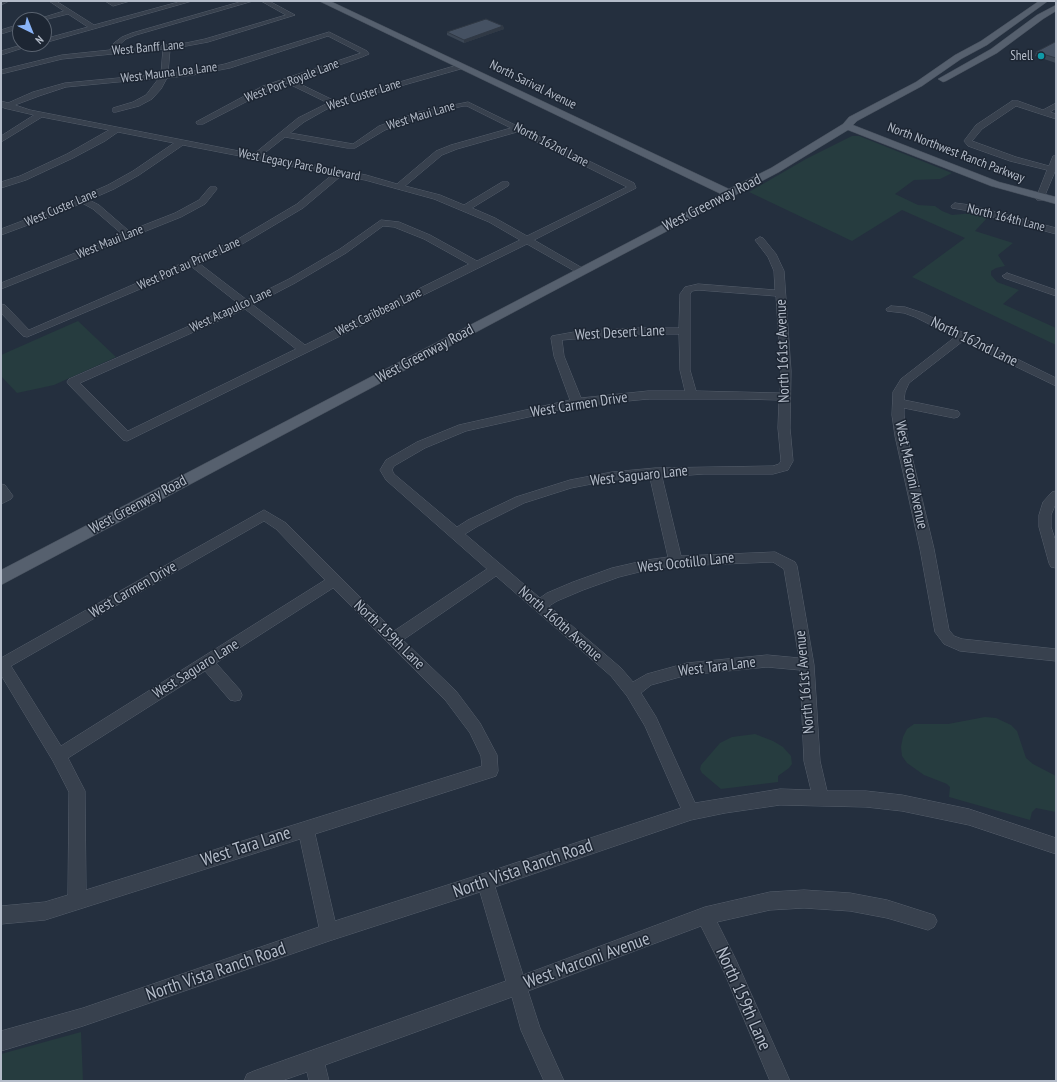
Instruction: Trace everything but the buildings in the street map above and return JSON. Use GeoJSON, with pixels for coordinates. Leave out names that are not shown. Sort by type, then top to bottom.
{"type":"FeatureCollection","features":[{"type":"Feature","properties":{"kind":"main road","name":"North Sarival Avenue"},"geometry":{"type":"LineString","coordinates":[[323,1],[730,194]]}},
{"type":"Feature","properties":{"kind":"main road","name":"West Greenway Road"},"geometry":{"type":"LineString","coordinates":[[1,578],[775,170],[847,126],[853,119],[919,84],[958,57],[984,44],[1044,1]]}},
{"type":"Feature","properties":{"kind":"main road","name":"West Greenway Road"},"geometry":{"type":"LineString","coordinates":[[847,126],[863,123],[994,51],[1040,17],[1056,8]]}},
{"type":"Feature","properties":{"kind":"main road","name":"North Northwest Ranch Parkway"},"geometry":{"type":"LineString","coordinates":[[847,126],[976,177],[1040,198],[1056,201]]}},
{"type":"Feature","properties":{"kind":"street"},"geometry":{"type":"LineString","coordinates":[[1,3],[6,1]]}},
{"type":"Feature","properties":{"kind":"street"},"geometry":{"type":"LineString","coordinates":[[52,1],[93,27]]}},
{"type":"Feature","properties":{"kind":"street"},"geometry":{"type":"LineString","coordinates":[[110,3],[127,1]]}},
{"type":"Feature","properties":{"kind":"street"},"geometry":{"type":"LineString","coordinates":[[52,39],[189,1]]}},
{"type":"Feature","properties":{"kind":"street"},"geometry":{"type":"LineString","coordinates":[[112,51],[116,44],[124,38],[250,1]]}},
{"type":"Feature","properties":{"kind":"street","name":"West Banff Lane"},"geometry":{"type":"LineString","coordinates":[[1,72],[46,60],[112,51],[167,47],[206,41],[292,15],[264,1]]}},
{"type":"Feature","properties":{"kind":"street"},"geometry":{"type":"LineString","coordinates":[[173,5],[193,17]]}},
{"type":"Feature","properties":{"kind":"street"},"geometry":{"type":"LineString","coordinates":[[52,16],[69,12]]}},
{"type":"Feature","properties":{"kind":"street"},"geometry":{"type":"LineString","coordinates":[[1,32],[12,29]]}},
{"type":"Feature","properties":{"kind":"street","name":"West Port Royale Lane"},"geometry":{"type":"LineString","coordinates":[[200,122],[249,96],[364,54],[362,50],[329,34]]}},
{"type":"Feature","properties":{"kind":"street","name":"West Mauna Loa Lane"},"geometry":{"type":"LineString","coordinates":[[4,104],[65,85],[193,73],[228,66],[329,34]]}},
{"type":"Feature","properties":{"kind":"street"},"geometry":{"type":"LineString","coordinates":[[116,110],[136,104],[158,87],[164,76],[167,47]]}},
{"type":"Feature","properties":{"kind":"street"},"geometry":{"type":"LineString","coordinates":[[1,53],[12,50]]}},
{"type":"Feature","properties":{"kind":"street","name":"West Custer Lane"},"geometry":{"type":"LineString","coordinates":[[256,156],[301,120],[334,103],[461,66]]}},
{"type":"Feature","properties":{"kind":"street"},"geometry":{"type":"LineString","coordinates":[[288,81],[334,103]]}},
{"type":"Feature","properties":{"kind":"street"},"geometry":{"type":"LineString","coordinates":[[1051,170],[1013,159],[968,142],[979,127],[1015,103],[1056,117]]}},
{"type":"Feature","properties":{"kind":"street","name":"West Legacy Parc Boulevard"},"geometry":{"type":"LineString","coordinates":[[4,104],[40,115],[256,156],[399,186],[437,197],[466,208],[528,240],[581,271]]}},
{"type":"Feature","properties":{"kind":"street","name":"West Maui Lane"},"geometry":{"type":"LineString","coordinates":[[284,134],[347,146],[355,146],[382,128],[422,114],[468,104]]}},
{"type":"Feature","properties":{"kind":"street","name":"North 162nd Lane"},"geometry":{"type":"LineString","coordinates":[[468,104],[631,185],[632,188]]}},
{"type":"Feature","properties":{"kind":"street"},"geometry":{"type":"LineString","coordinates":[[1044,113],[1056,105]]}},
{"type":"Feature","properties":{"kind":"street"},"geometry":{"type":"LineString","coordinates":[[1,140],[40,115]]}},
{"type":"Feature","properties":{"kind":"street"},"geometry":{"type":"LineString","coordinates":[[399,186],[439,153],[454,147],[518,129]]}},
{"type":"Feature","properties":{"kind":"street"},"geometry":{"type":"LineString","coordinates":[[1,185],[23,178],[70,156],[114,130]]}},
{"type":"Feature","properties":{"kind":"street","name":"West Custer Lane"},"geometry":{"type":"LineString","coordinates":[[1,232],[83,200],[136,173],[181,142]]}},
{"type":"Feature","properties":{"kind":"street"},"geometry":{"type":"LineString","coordinates":[[1040,198],[1056,158]]}},
{"type":"Feature","properties":{"kind":"street","name":"West Port au Prince Lane"},"geometry":{"type":"LineString","coordinates":[[1,307],[27,334],[241,241],[286,216],[311,199],[339,173]]}},
{"type":"Feature","properties":{"kind":"street"},"geometry":{"type":"LineString","coordinates":[[466,208],[505,184]]}},
{"type":"Feature","properties":{"kind":"street","name":"West Caribbean Lane"},"geometry":{"type":"LineString","coordinates":[[127,437],[632,188]]}},
{"type":"Feature","properties":{"kind":"street","name":"West Maui Lane"},"geometry":{"type":"LineString","coordinates":[[1,286],[178,215],[202,202],[213,189]]}},
{"type":"Feature","properties":{"kind":"street"},"geometry":{"type":"LineString","coordinates":[[83,200],[96,207],[128,235]]}},
{"type":"Feature","properties":{"kind":"street","name":"North 164th Lane"},"geometry":{"type":"LineString","coordinates":[[955,206],[970,208],[1056,231]]}},
{"type":"Feature","properties":{"kind":"street","name":"West Acapulco Lane"},"geometry":{"type":"LineString","coordinates":[[127,437],[73,382],[245,305],[313,269],[365,236],[381,223],[396,224],[427,237],[476,264]]}},
{"type":"Feature","properties":{"kind":"street","name":"North 161st Avenue"},"geometry":{"type":"LineString","coordinates":[[760,240],[770,251],[778,265],[786,371],[784,434],[787,461],[784,467]]}},
{"type":"Feature","properties":{"kind":"street"},"geometry":{"type":"LineString","coordinates":[[193,263],[304,350]]}},
{"type":"Feature","properties":{"kind":"street"},"geometry":{"type":"LineString","coordinates":[[1007,276],[1056,293]]}},
{"type":"Feature","properties":{"kind":"street"},"geometry":{"type":"LineString","coordinates":[[692,395],[685,370],[684,331],[685,294],[687,287],[780,293]]}},
{"type":"Feature","properties":{"kind":"street","name":"North 162nd Lane"},"geometry":{"type":"LineString","coordinates":[[891,308],[912,312],[1056,382]]}},
{"type":"Feature","properties":{"kind":"street","name":"West Desert Lane"},"geometry":{"type":"LineString","coordinates":[[577,402],[559,356],[556,338],[574,335],[636,331],[684,331]]}},
{"type":"Feature","properties":{"kind":"street","name":"West Marconi Avenue"},"geometry":{"type":"LineString","coordinates":[[963,336],[905,381],[899,392],[898,415],[908,471],[927,549],[942,632],[949,640],[960,645],[1056,655]]}},
{"type":"Feature","properties":{"kind":"street","name":"West Carmen Drive"},"geometry":{"type":"LineString","coordinates":[[386,470],[390,463],[421,445],[462,428],[577,402],[648,395],[742,395],[785,397]]}},
{"type":"Feature","properties":{"kind":"street"},"geometry":{"type":"LineString","coordinates":[[899,402],[954,414]]}},
{"type":"Feature","properties":{"kind":"street","name":"West Saguaro Lane"},"geometry":{"type":"LineString","coordinates":[[456,534],[473,523],[520,500],[570,484],[612,476],[655,472],[727,469],[773,470],[784,467]]}},
{"type":"Feature","properties":{"kind":"street","name":"North 160th Avenue"},"geometry":{"type":"LineString","coordinates":[[386,470],[390,477],[616,672],[632,691],[651,722],[691,812]]}},
{"type":"Feature","properties":{"kind":"street"},"geometry":{"type":"LineString","coordinates":[[655,472],[676,561]]}},
{"type":"Feature","properties":{"kind":"street"},"geometry":{"type":"LineString","coordinates":[[1056,495],[1049,502],[1045,515],[1045,527],[1056,564]]}},
{"type":"Feature","properties":{"kind":"street","name":"West Carmen Drive"},"geometry":{"type":"LineString","coordinates":[[1,665],[264,515]]}},
{"type":"Feature","properties":{"kind":"street","name":"North 159th Lane"},"geometry":{"type":"LineString","coordinates":[[264,515],[281,526],[334,582],[451,696],[475,728],[490,755],[490,771]]}},
{"type":"Feature","properties":{"kind":"street","name":"West Ocotillo Lane"},"geometry":{"type":"LineString","coordinates":[[540,606],[552,597],[565,591],[617,572],[647,565],[676,561],[726,558],[776,558],[790,566]]}},
{"type":"Feature","properties":{"kind":"street","name":"North 161st Avenue"},"geometry":{"type":"LineString","coordinates":[[790,566],[807,665],[812,754],[815,778],[821,797]]}},
{"type":"Feature","properties":{"kind":"street"},"geometry":{"type":"LineString","coordinates":[[394,639],[497,569]]}},
{"type":"Feature","properties":{"kind":"street","name":"West Saguaro Lane"},"geometry":{"type":"LineString","coordinates":[[59,756],[334,582]]}},
{"type":"Feature","properties":{"kind":"street","name":"West Tara Lane"},"geometry":{"type":"LineString","coordinates":[[632,691],[647,680],[687,669],[767,661],[807,665]]}},
{"type":"Feature","properties":{"kind":"street"},"geometry":{"type":"LineString","coordinates":[[207,663],[235,695]]}},
{"type":"Feature","properties":{"kind":"street"},"geometry":{"type":"LineString","coordinates":[[1,665],[59,756],[77,791],[76,900]]}},
{"type":"Feature","properties":{"kind":"street","name":"West Tara Lane"},"geometry":{"type":"LineString","coordinates":[[1,915],[45,911],[490,771]]}},
{"type":"Feature","properties":{"kind":"street","name":"North Vista Ranch Road"},"geometry":{"type":"LineString","coordinates":[[1,1041],[83,1017],[329,932],[484,882],[691,812],[780,797],[821,797],[902,803],[962,815],[1021,833],[1056,846]]}},
{"type":"Feature","properties":{"kind":"street"},"geometry":{"type":"LineString","coordinates":[[306,828],[329,932]]}},
{"type":"Feature","properties":{"kind":"street"},"geometry":{"type":"LineString","coordinates":[[484,882],[531,1030],[554,1081]]}},
{"type":"Feature","properties":{"kind":"street","name":"West Marconi Avenue"},"geometry":{"type":"LineString","coordinates":[[254,1081],[705,916],[770,901],[819,899],[869,905],[928,921]]}},
{"type":"Feature","properties":{"kind":"street","name":"North 159th Lane"},"geometry":{"type":"LineString","coordinates":[[705,916],[730,966],[780,1081]]}},
{"type":"Feature","properties":{"kind":"street"},"geometry":{"type":"LineString","coordinates":[[314,1060],[318,1081]]}},
{"type":"Feature","properties":{"kind":"green space"},"geometry":{"type":"Polygon","coordinates":[[[852,136],[859,136],[952,173],[940,179],[914,180],[895,194],[918,205],[935,206],[952,215],[973,213],[989,216],[975,231],[1013,243],[998,255],[1005,266],[991,271],[991,275],[997,282],[1019,290],[1003,304],[1056,328],[1056,345],[912,277],[965,238],[902,210],[852,241],[749,192],[806,159],[852,136]]]}},
{"type":"Feature","properties":{"kind":"green space"},"geometry":{"type":"Polygon","coordinates":[[[78,321],[116,357],[54,385],[17,393],[1,376],[1,355],[78,321]]]}},
{"type":"Feature","properties":{"kind":"green space"},"geometry":{"type":"Polygon","coordinates":[[[985,717],[996,718],[1011,725],[1017,731],[1026,758],[1033,764],[1056,776],[1056,812],[1036,808],[1032,812],[1030,820],[949,797],[950,787],[947,784],[924,775],[907,763],[902,756],[901,747],[903,737],[907,729],[914,724],[948,724],[985,717]]]}},
{"type":"Feature","properties":{"kind":"green space"},"geometry":{"type":"Polygon","coordinates":[[[755,734],[773,741],[783,747],[791,756],[792,764],[778,776],[778,782],[721,789],[702,773],[700,769],[701,765],[720,743],[732,737],[755,734]]]}},
{"type":"Feature","properties":{"kind":"green space"},"geometry":{"type":"Polygon","coordinates":[[[81,1032],[83,1081],[1,1081],[1,1054],[81,1032]]]}},
{"type":"Feature","properties":{"kind":"place","name":"Shell"},"geometry":{"type":"Point","coordinates":[1041,56]}}]}
